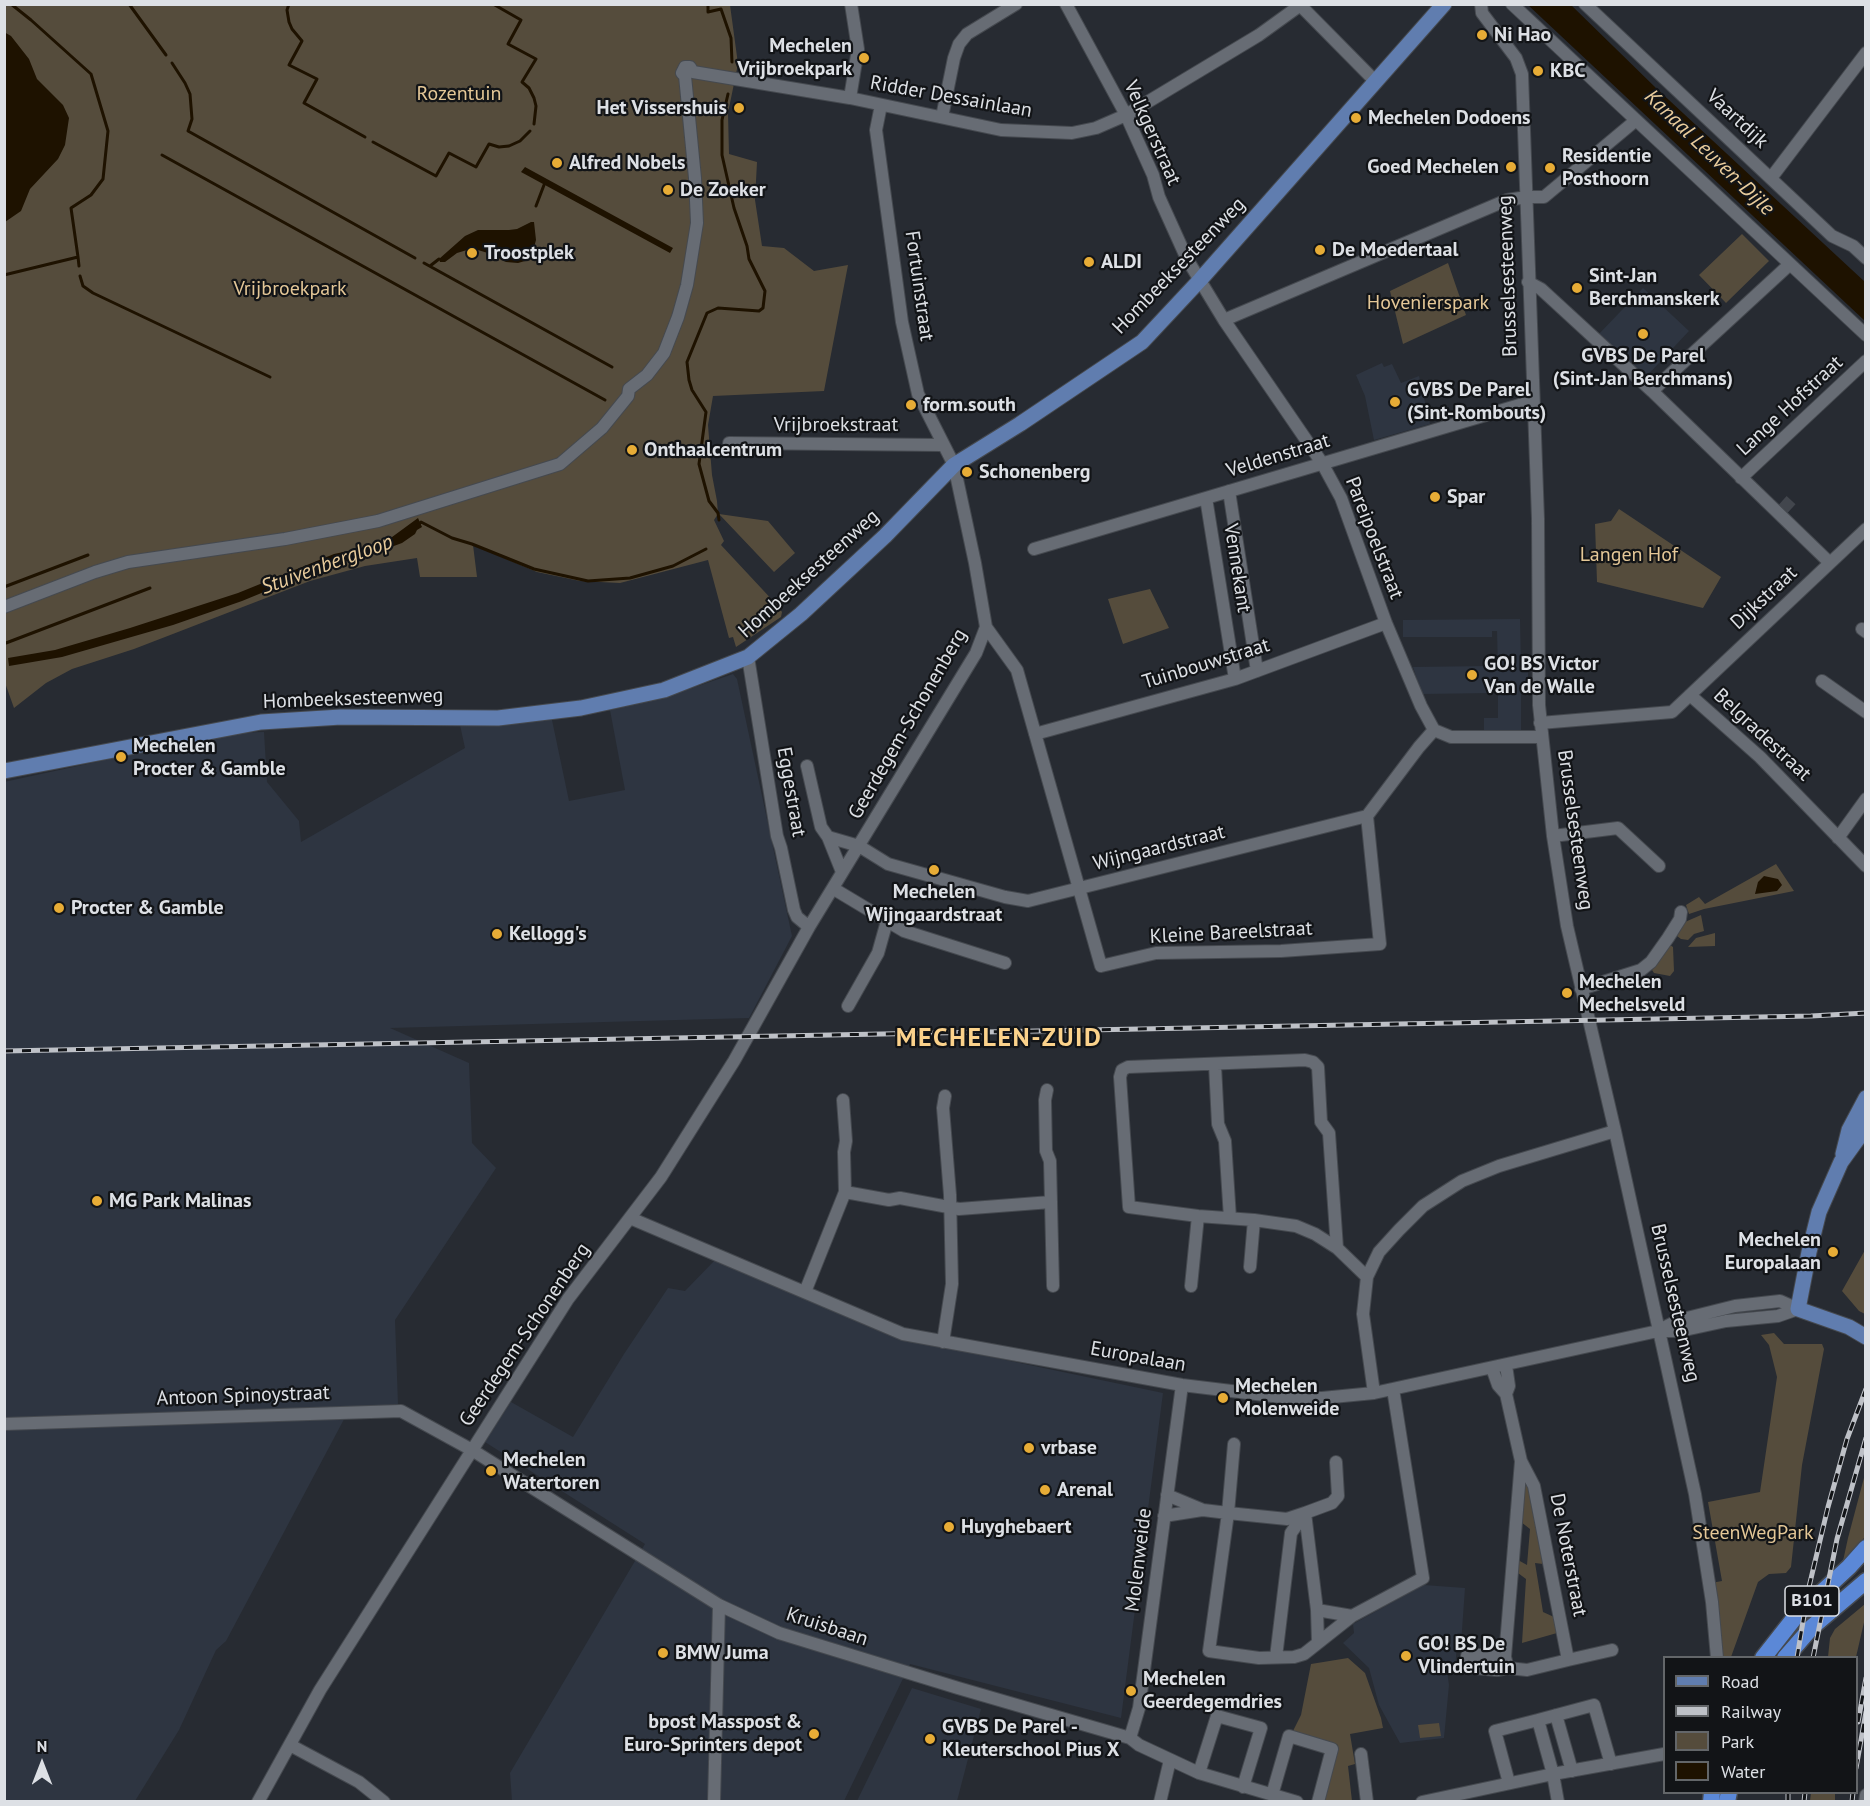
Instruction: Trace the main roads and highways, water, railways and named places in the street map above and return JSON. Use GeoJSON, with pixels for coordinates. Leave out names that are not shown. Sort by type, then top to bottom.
{"type":"FeatureCollection","features":[{"type":"Feature","properties":{"kind":"highway","name":"B101"},"geometry":{"type":"LineString","coordinates":[[1765,1656],[1796,1616],[1866,1548]]}},
{"type":"Feature","properties":{"kind":"highway","name":"B101"},"geometry":{"type":"LineString","coordinates":[[1787,1656],[1812,1627],[1866,1581]]}},
{"type":"Feature","properties":{"kind":"main road","name":"Hombeeksesteenweg"},"geometry":{"type":"LineString","coordinates":[[4,771],[261,722],[341,717],[498,718],[581,708],[664,690],[747,657],[801,614],[885,536],[954,465],[1020,424],[1142,342],[1200,280],[1444,4]]}},
{"type":"Feature","properties":{"kind":"main road"},"geometry":{"type":"LineString","coordinates":[[1866,1098],[1849,1130],[1840,1162],[1819,1212],[1798,1309],[1866,1336]]}},
{"type":"Feature","properties":{"kind":"main road"},"geometry":{"type":"LineString","coordinates":[[1840,1162],[1866,1125]]}},
{"type":"Feature","properties":{"kind":"water","name":"Kanaal Leuven-Dijle"},"geometry":{"type":"Polygon","coordinates":[[[1528,5],[1571,5],[1656,88],[1865,282],[1865,321],[1528,5]]]}},
{"type":"Feature","properties":{"kind":"water"},"geometry":{"type":"Polygon","coordinates":[[[4,32],[11,36],[29,59],[37,79],[63,105],[69,118],[65,145],[58,159],[30,189],[21,211],[5,222],[4,32]]]}},
{"type":"Feature","properties":{"kind":"water"},"geometry":{"type":"Polygon","coordinates":[[[525,167],[673,248],[670,253],[521,172],[525,167]]]}},
{"type":"Feature","properties":{"kind":"water"},"geometry":{"type":"Polygon","coordinates":[[[534,222],[536,240],[533,251],[525,261],[506,262],[478,250],[467,250],[457,253],[445,262],[440,262],[439,259],[465,236],[478,230],[517,229],[534,222]]]}},
{"type":"Feature","properties":{"kind":"water"},"geometry":{"type":"Polygon","coordinates":[[[418,518],[422,527],[415,534],[402,543],[372,554],[327,566],[242,601],[173,625],[62,657],[9,666],[8,658],[55,650],[130,628],[238,593],[334,554],[376,545],[388,540],[418,518]]]}},
{"type":"Feature","properties":{"kind":"water"},"geometry":{"type":"Polygon","coordinates":[[[1764,876],[1778,879],[1782,885],[1777,891],[1755,894],[1758,882],[1764,876]]]}},
{"type":"Feature","properties":{"kind":"waterway"},"geometry":{"type":"LineString","coordinates":[[4,275],[78,257],[71,208],[91,195],[103,179],[108,131],[91,74],[11,4]]}},
{"type":"Feature","properties":{"kind":"waterway"},"geometry":{"type":"LineString","coordinates":[[129,4],[166,55]]}},
{"type":"Feature","properties":{"kind":"waterway"},"geometry":{"type":"LineString","coordinates":[[289,4],[287,10],[289,22],[302,41],[289,65],[317,79],[304,103],[365,137]]}},
{"type":"Feature","properties":{"kind":"waterway"},"geometry":{"type":"LineString","coordinates":[[493,4],[521,20],[508,44],[536,59],[522,82],[529,88],[534,98],[536,106],[534,124]]}},
{"type":"Feature","properties":{"kind":"waterway","name":"Stuivenbergloop"},"geometry":{"type":"LineString","coordinates":[[708,4],[708,12],[721,9],[731,38],[732,62]]}},
{"type":"Feature","properties":{"kind":"waterway"},"geometry":{"type":"LineString","coordinates":[[172,63],[190,94],[192,119],[188,131],[415,258]]}},
{"type":"Feature","properties":{"kind":"waterway","name":"Stuivenbergloop"},"geometry":{"type":"LineString","coordinates":[[719,520],[718,513],[709,501],[699,464],[706,412],[692,390],[687,362],[707,313],[718,308],[759,311],[763,308],[765,291],[749,259],[722,155],[722,120],[728,94]]}},
{"type":"Feature","properties":{"kind":"waterway"},"geometry":{"type":"LineString","coordinates":[[373,142],[436,176],[449,153],[476,167],[489,144],[499,147],[509,146],[520,141],[530,131]]}},
{"type":"Feature","properties":{"kind":"waterway"},"geometry":{"type":"LineString","coordinates":[[162,155],[605,400]]}},
{"type":"Feature","properties":{"kind":"waterway"},"geometry":{"type":"LineString","coordinates":[[536,206],[544,185]]}},
{"type":"Feature","properties":{"kind":"waterway"},"geometry":{"type":"LineString","coordinates":[[78,257],[79,266]]}},
{"type":"Feature","properties":{"kind":"waterway"},"geometry":{"type":"LineString","coordinates":[[430,266],[439,259]]}},
{"type":"Feature","properties":{"kind":"waterway"},"geometry":{"type":"LineString","coordinates":[[424,263],[612,367]]}},
{"type":"Feature","properties":{"kind":"waterway"},"geometry":{"type":"LineString","coordinates":[[80,276],[83,286],[93,293],[270,377]]}},
{"type":"Feature","properties":{"kind":"waterway","name":"Stuivenbergloop"},"geometry":{"type":"LineString","coordinates":[[418,525],[421,522],[452,538],[534,569],[588,581],[630,578],[673,566],[706,549]]}},
{"type":"Feature","properties":{"kind":"waterway"},"geometry":{"type":"LineString","coordinates":[[4,587],[88,555]]}},
{"type":"Feature","properties":{"kind":"waterway"},"geometry":{"type":"LineString","coordinates":[[6,643],[150,588]]}},
{"type":"Feature","properties":{"kind":"tunnel"},"geometry":{"type":"LineString","coordinates":[[1783,509],[1793,498]]}},
{"type":"Feature","properties":{"kind":"railway"},"geometry":{"type":"LineString","coordinates":[[4,1051],[1811,1016],[1866,1013]]}},
{"type":"Feature","properties":{"kind":"railway"},"geometry":{"type":"LineString","coordinates":[[1797,1656],[1808,1591],[1828,1507],[1847,1439],[1866,1389]]}},
{"type":"Feature","properties":{"kind":"railway"},"geometry":{"type":"LineString","coordinates":[[1813,1656],[1837,1539],[1866,1438]]}},
{"type":"Feature","properties":{"kind":"railway"},"geometry":{"type":"LineString","coordinates":[[1858,1722],[1866,1678]]}},
{"type":"Feature","properties":{"kind":"railway"},"geometry":{"type":"LineString","coordinates":[[1858,1757],[1866,1712]]}},
{"type":"Feature","properties":{"kind":"railway"},"geometry":{"type":"LineString","coordinates":[[1788,1794],[1788,1802]]}},
{"type":"Feature","properties":{"kind":"railway"},"geometry":{"type":"LineString","coordinates":[[1804,1802],[1805,1794]]}},
{"type":"Feature","properties":{"kind":"railway"},"geometry":{"type":"LineString","coordinates":[[1852,1802],[1853,1794]]}},
{"type":"Feature","properties":{"kind":"place","name":"Ni Hao"},"geometry":{"type":"Point","coordinates":[1482,35]}},
{"type":"Feature","properties":{"kind":"place","name":"Mechelen Vrijbroekpark"},"geometry":{"type":"Point","coordinates":[864,58]}},
{"type":"Feature","properties":{"kind":"place","name":"KBC"},"geometry":{"type":"Point","coordinates":[1538,71]}},
{"type":"Feature","properties":{"kind":"place","name":"Het Vissershuis"},"geometry":{"type":"Point","coordinates":[739,108]}},
{"type":"Feature","properties":{"kind":"place","name":"Mechelen Dodoens"},"geometry":{"type":"Point","coordinates":[1356,118]}},
{"type":"Feature","properties":{"kind":"place","name":"Alfred Nobels"},"geometry":{"type":"Point","coordinates":[557,163]}},
{"type":"Feature","properties":{"kind":"place","name":"Goed Mechelen"},"geometry":{"type":"Point","coordinates":[1511,167]}},
{"type":"Feature","properties":{"kind":"place","name":"Residentie Posthoorn"},"geometry":{"type":"Point","coordinates":[1550,168]}},
{"type":"Feature","properties":{"kind":"place","name":"De Zoeker"},"geometry":{"type":"Point","coordinates":[668,190]}},
{"type":"Feature","properties":{"kind":"place","name":"De Moedertaal"},"geometry":{"type":"Point","coordinates":[1320,250]}},
{"type":"Feature","properties":{"kind":"place","name":"Troostplek"},"geometry":{"type":"Point","coordinates":[472,253]}},
{"type":"Feature","properties":{"kind":"place","name":"ALDI"},"geometry":{"type":"Point","coordinates":[1089,262]}},
{"type":"Feature","properties":{"kind":"place","name":"Sint-Jan Berchmanskerk"},"geometry":{"type":"Point","coordinates":[1577,288]}},
{"type":"Feature","properties":{"kind":"place","name":"GVBS De Parel (Sint-Jan Berchmans)"},"geometry":{"type":"Point","coordinates":[1643,334]}},
{"type":"Feature","properties":{"kind":"place","name":"GVBS De Parel (Sint-Rombouts)"},"geometry":{"type":"Point","coordinates":[1395,402]}},
{"type":"Feature","properties":{"kind":"place","name":"form.south"},"geometry":{"type":"Point","coordinates":[911,405]}},
{"type":"Feature","properties":{"kind":"place","name":"Onthaalcentrum"},"geometry":{"type":"Point","coordinates":[632,450]}},
{"type":"Feature","properties":{"kind":"place","name":"Schonenberg"},"geometry":{"type":"Point","coordinates":[967,472]}},
{"type":"Feature","properties":{"kind":"place","name":"Spar"},"geometry":{"type":"Point","coordinates":[1435,497]}},
{"type":"Feature","properties":{"kind":"place","name":"GO! BS Victor Van de Walle"},"geometry":{"type":"Point","coordinates":[1472,675]}},
{"type":"Feature","properties":{"kind":"place","name":"Mechelen Procter & Gamble"},"geometry":{"type":"Point","coordinates":[121,757]}},
{"type":"Feature","properties":{"kind":"place","name":"Mechelen Wijngaardstraat"},"geometry":{"type":"Point","coordinates":[934,870]}},
{"type":"Feature","properties":{"kind":"place","name":"Procter & Gamble"},"geometry":{"type":"Point","coordinates":[59,908]}},
{"type":"Feature","properties":{"kind":"place","name":"Kellogg's"},"geometry":{"type":"Point","coordinates":[497,934]}},
{"type":"Feature","properties":{"kind":"place","name":"Mechelen Mechelsveld"},"geometry":{"type":"Point","coordinates":[1567,993]}},
{"type":"Feature","properties":{"kind":"place","name":"MG Park Malinas"},"geometry":{"type":"Point","coordinates":[97,1201]}},
{"type":"Feature","properties":{"kind":"place","name":"Mechelen Europalaan"},"geometry":{"type":"Point","coordinates":[1833,1252]}},
{"type":"Feature","properties":{"kind":"place","name":"Mechelen Molenweide"},"geometry":{"type":"Point","coordinates":[1223,1398]}},
{"type":"Feature","properties":{"kind":"place","name":"vrbase"},"geometry":{"type":"Point","coordinates":[1029,1448]}},
{"type":"Feature","properties":{"kind":"place","name":"Mechelen Watertoren"},"geometry":{"type":"Point","coordinates":[491,1471]}},
{"type":"Feature","properties":{"kind":"place","name":"Arenal"},"geometry":{"type":"Point","coordinates":[1045,1490]}},
{"type":"Feature","properties":{"kind":"place","name":"Huyghebaert"},"geometry":{"type":"Point","coordinates":[949,1527]}},
{"type":"Feature","properties":{"kind":"place","name":"BMW Juma"},"geometry":{"type":"Point","coordinates":[663,1653]}},
{"type":"Feature","properties":{"kind":"place","name":"GO! BS De Vlindertuin"},"geometry":{"type":"Point","coordinates":[1406,1656]}},
{"type":"Feature","properties":{"kind":"place","name":"Mechelen Geerdegemdries"},"geometry":{"type":"Point","coordinates":[1131,1691]}},
{"type":"Feature","properties":{"kind":"place","name":"bpost Masspost & Euro-Sprinters depot"},"geometry":{"type":"Point","coordinates":[814,1734]}},
{"type":"Feature","properties":{"kind":"place","name":"GVBS De Parel - Kleuterschool Pius X"},"geometry":{"type":"Point","coordinates":[930,1739]}},
{"type":"Feature","properties":{"kind":"district","name":"MECHELEN-ZUID"},"geometry":{"type":"Point","coordinates":[999,1039]}},
{"type":"Feature","properties":{"kind":"park label","name":"Rozentuin"},"geometry":{"type":"Point","coordinates":[459,94]}},
{"type":"Feature","properties":{"kind":"park label","name":"Vrijbroekpark"},"geometry":{"type":"Point","coordinates":[290,289]}},
{"type":"Feature","properties":{"kind":"park label","name":"Hovenierspark"},"geometry":{"type":"Point","coordinates":[1428,303]}},
{"type":"Feature","properties":{"kind":"park label","name":"Langen Hof"},"geometry":{"type":"Point","coordinates":[1629,555]}},
{"type":"Feature","properties":{"kind":"park label","name":"SteenWegPark"},"geometry":{"type":"Point","coordinates":[1753,1533]}}]}
